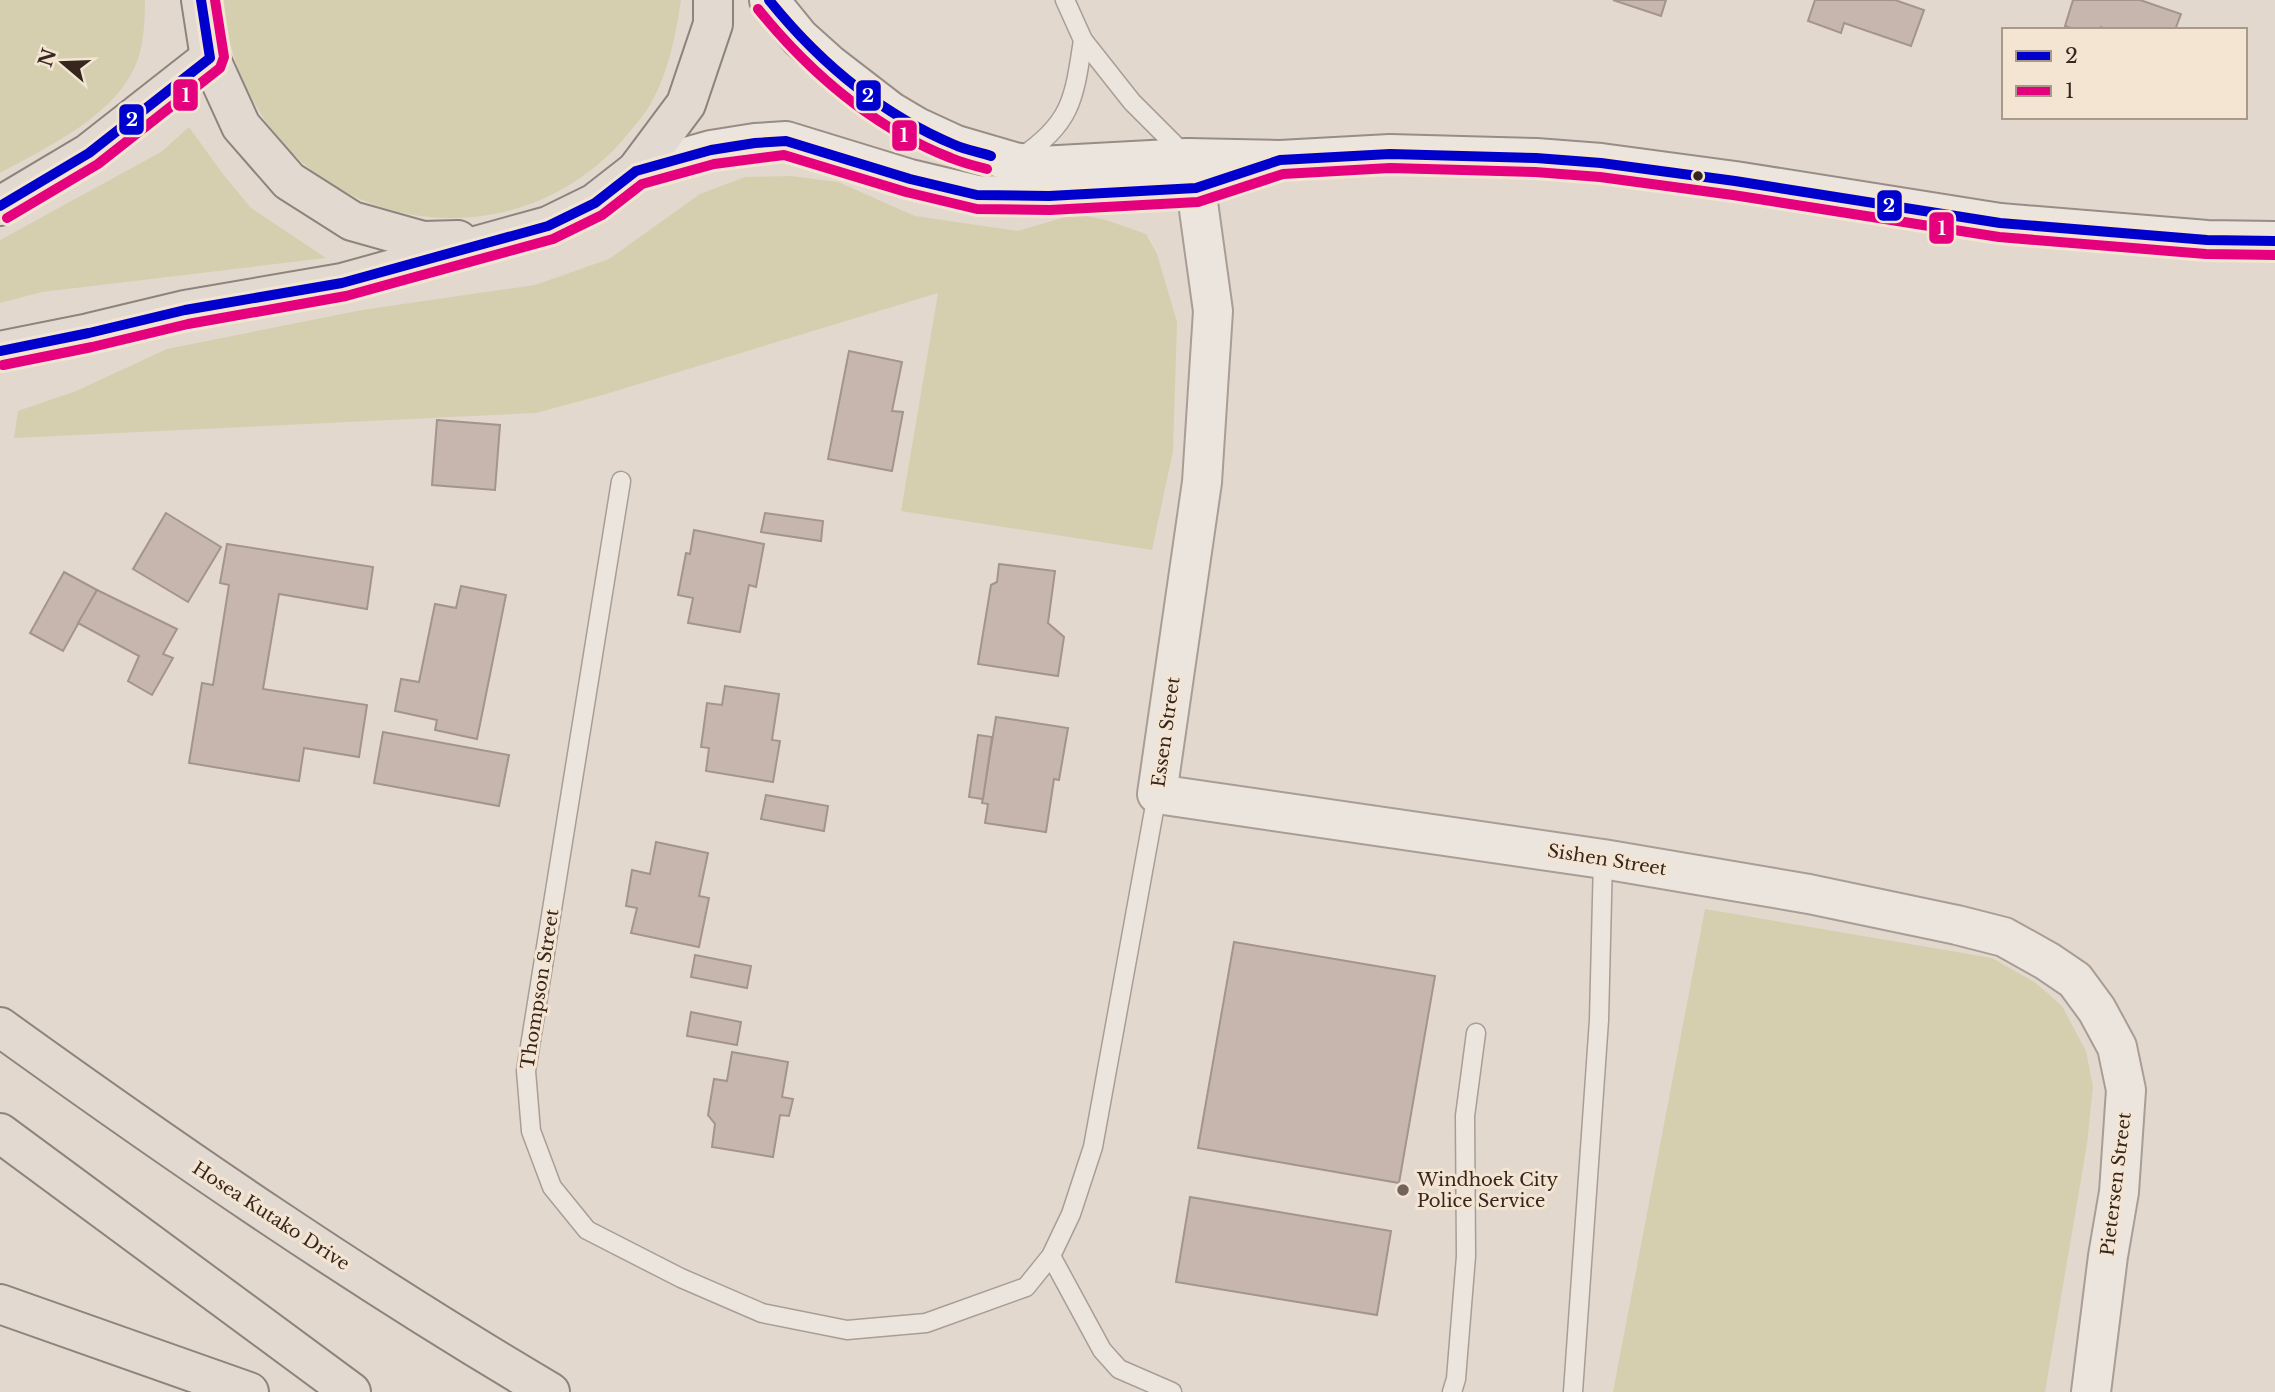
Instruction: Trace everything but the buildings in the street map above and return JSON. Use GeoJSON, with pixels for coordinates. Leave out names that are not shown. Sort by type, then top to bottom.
{"type":"FeatureCollection","features":[{"type":"Feature","properties":{"kind":"main road"},"geometry":{"type":"LineString","coordinates":[[201,0],[210,58],[241,126],[289,181],[352,221],[423,241],[497,240]]}},
{"type":"Feature","properties":{"kind":"main road"},"geometry":{"type":"LineString","coordinates":[[2,352],[186,310],[342,283],[548,226],[595,203],[636,171],[687,104],[713,24],[713,0]]}},
{"type":"Feature","properties":{"kind":"main road"},"geometry":{"type":"LineString","coordinates":[[769,0],[800,37],[829,64],[890,110],[917,127],[956,145],[1014,162],[1040,166],[1192,173]]}},
{"type":"Feature","properties":{"kind":"main road"},"geometry":{"type":"LineString","coordinates":[[0,206],[89,153],[210,58]]}},
{"type":"Feature","properties":{"kind":"main road"},"geometry":{"type":"LineString","coordinates":[[636,171],[711,150],[786,141],[910,179],[977,195],[1049,196],[1280,160],[1390,154],[1536,158],[1601,163],[1880,202],[2000,223],[2207,240],[2275,241]]}},
{"type":"Feature","properties":{"kind":"main road","name":"Essen Street"},"geometry":{"type":"LineString","coordinates":[[1157,794],[1203,469],[1213,311],[1192,173]]}},
{"type":"Feature","properties":{"kind":"main road","name":"Sishen Street"},"geometry":{"type":"LineString","coordinates":[[1157,794],[1603,859],[1809,894],[2004,937],[2047,961]]}},
{"type":"Feature","properties":{"kind":"main road","name":"Pietersen Street"},"geometry":{"type":"LineString","coordinates":[[2047,961],[2075,980],[2097,1010],[2117,1047],[2126,1090],[2119,1192],[2091,1392]]}},
{"type":"Feature","properties":{"kind":"main road","name":"Hosea Kutako Drive"},"geometry":{"type":"LineString","coordinates":[[0,1027],[161,1143],[308,1241],[462,1340],[550,1392]]}},
{"type":"Feature","properties":{"kind":"main road"},"geometry":{"type":"LineString","coordinates":[[0,1133],[351,1392]]}},
{"type":"Feature","properties":{"kind":"main road"},"geometry":{"type":"LineString","coordinates":[[0,1304],[249,1392]]}},
{"type":"Feature","properties":{"kind":"lane"},"geometry":{"type":"LineString","coordinates":[[1065,0],[1083,40],[1192,173]]}},
{"type":"Feature","properties":{"kind":"lane"},"geometry":{"type":"LineString","coordinates":[[1014,162],[1041,144],[1056,129],[1068,110],[1076,85],[1083,40]]}},
{"type":"Feature","properties":{"kind":"lane","name":"Thompson Street"},"geometry":{"type":"LineString","coordinates":[[621,481],[526,1071],[531,1131],[552,1187],[587,1230],[681,1278],[762,1313],[847,1330],[926,1323],[1026,1287]]}},
{"type":"Feature","properties":{"kind":"lane","name":"Essen Street"},"geometry":{"type":"LineString","coordinates":[[1026,1287],[1051,1256],[1071,1214],[1093,1147],[1157,794]]}},
{"type":"Feature","properties":{"kind":"lane"},"geometry":{"type":"LineString","coordinates":[[1573,1392],[1600,1020],[1603,859]]}},
{"type":"Feature","properties":{"kind":"lane"},"geometry":{"type":"LineString","coordinates":[[1452,1392],[1456,1379],[1466,1256],[1465,1116],[1476,1033]]}},
{"type":"Feature","properties":{"kind":"lane"},"geometry":{"type":"LineString","coordinates":[[1051,1256],[1102,1350],[1119,1369],[1172,1392]]}},
{"type":"Feature","properties":{"kind":"shaded area"},"geometry":{"type":"Polygon","coordinates":[[[0,0],[145,0],[144,30],[138,59],[115,97],[80,127],[0,173],[0,0]]]}},
{"type":"Feature","properties":{"kind":"shaded area"},"geometry":{"type":"Polygon","coordinates":[[[224,0],[681,0],[670,57],[654,97],[627,135],[584,176],[534,203],[480,216],[426,216],[372,204],[323,179],[281,141],[248,91],[238,69],[228,35],[224,0]]]}},
{"type":"Feature","properties":{"kind":"shaded area"},"geometry":{"type":"Polygon","coordinates":[[[189,127],[251,208],[326,258],[42,292],[0,303],[0,240],[161,152],[189,127]]]}},
{"type":"Feature","properties":{"kind":"shaded area"},"geometry":{"type":"Polygon","coordinates":[[[791,176],[838,182],[915,216],[1018,231],[1075,214],[1106,220],[1146,234],[1157,254],[1177,322],[1173,451],[1152,550],[901,511],[938,293],[536,413],[14,438],[18,411],[76,391],[167,349],[362,310],[535,285],[609,259],[700,194],[745,177],[791,176]]]}},
{"type":"Feature","properties":{"kind":"shaded area"},"geometry":{"type":"Polygon","coordinates":[[[1705,909],[1992,958],[2036,983],[2062,1006],[2086,1051],[2093,1087],[2087,1144],[2045,1392],[1613,1392],[1705,909]]]}},
{"type":"Feature","properties":{"kind":"transit line","name":"2"},"geometry":{"type":"LineString","coordinates":[[0,206],[89,153],[210,58],[201,0]]}},
{"type":"Feature","properties":{"kind":"transit line","name":"1"},"geometry":{"type":"LineString","coordinates":[[7,218],[98,164],[220,68],[224,57],[215,0]]}},
{"type":"Feature","properties":{"kind":"transit line","name":"2"},"geometry":{"type":"LineString","coordinates":[[769,0],[830,65],[877,102],[959,147],[991,156]]}},
{"type":"Feature","properties":{"kind":"transit line","name":"1"},"geometry":{"type":"LineString","coordinates":[[758,9],[799,55],[870,115],[923,146],[987,169]]}},
{"type":"Feature","properties":{"kind":"transit line","name":"2"},"geometry":{"type":"LineString","coordinates":[[0,351],[185,310],[342,283],[548,226],[595,203],[636,171],[711,150],[786,141],[910,179],[977,195],[1049,196],[1196,188],[1280,160],[1390,154],[1536,158],[1601,163],[1735,181],[2000,223],[2207,240],[2275,241]]}},
{"type":"Feature","properties":{"kind":"transit line","name":"1"},"geometry":{"type":"LineString","coordinates":[[3,365],[188,324],[346,296],[553,239],[602,215],[642,184],[714,164],[784,155],[906,192],[977,209],[1050,210],[1198,202],[1283,174],[1390,168],[1535,172],[1600,177],[1733,195],[1999,237],[2206,254],[2275,255]]}},
{"type":"Feature","properties":{"kind":"place","name":"Windhoek City Police Service"},"geometry":{"type":"Point","coordinates":[1403,1190]}}]}
